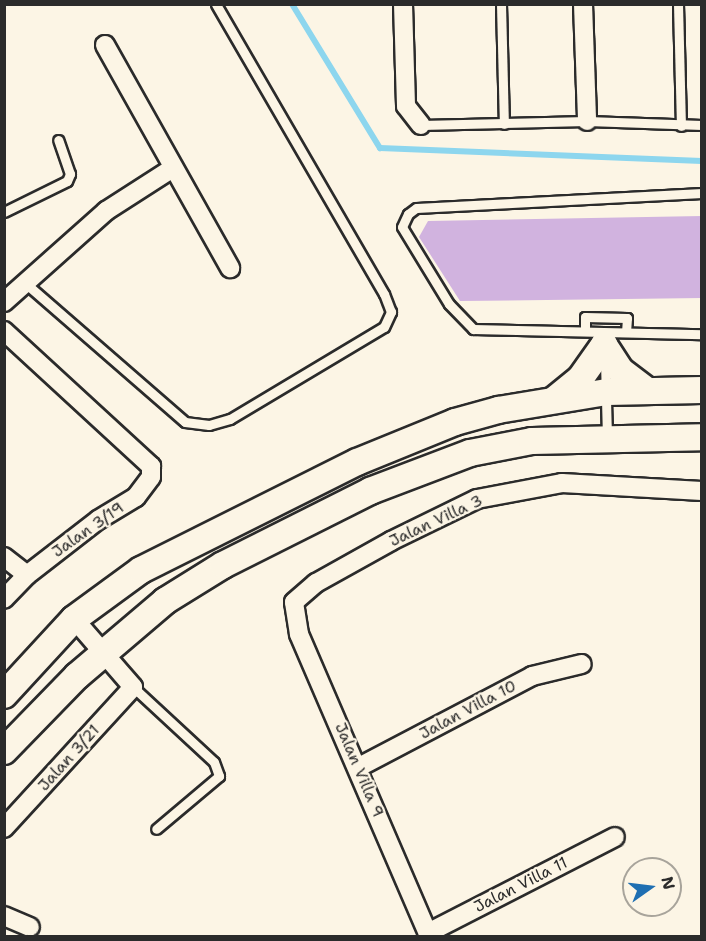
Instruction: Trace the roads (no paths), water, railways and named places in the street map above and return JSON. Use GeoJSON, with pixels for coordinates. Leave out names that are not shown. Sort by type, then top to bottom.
{"type":"FeatureCollection","features":[{"type":"Feature","properties":{"kind":"street"},"geometry":{"type":"LineString","coordinates":[[403,4],[406,106],[421,125]]}},
{"type":"Feature","properties":{"kind":"street"},"geometry":{"type":"LineString","coordinates":[[583,4],[586,121]]}},
{"type":"Feature","properties":{"kind":"street"},"geometry":{"type":"LineString","coordinates":[[105,45],[230,268]]}},
{"type":"Feature","properties":{"kind":"street"},"geometry":{"type":"LineString","coordinates":[[4,302],[106,211],[173,168]]}},
{"type":"Feature","properties":{"kind":"street","name":"Jalan 3/19"},"geometry":{"type":"LineString","coordinates":[[4,331],[142,455],[151,466],[151,477],[136,497],[27,575],[4,599]]}},
{"type":"Feature","properties":{"kind":"street"},"geometry":{"type":"LineString","coordinates":[[598,336],[621,371],[646,390]]}},
{"type":"Feature","properties":{"kind":"street"},"geometry":{"type":"LineString","coordinates":[[555,399],[580,379],[598,336]]}},
{"type":"Feature","properties":{"kind":"street"},"geometry":{"type":"LineString","coordinates":[[4,695],[74,620],[141,570],[357,462],[455,422],[555,399],[607,392],[702,390]]}},
{"type":"Feature","properties":{"kind":"street"},"geometry":{"type":"LineString","coordinates":[[4,751],[104,653],[165,601],[223,565],[411,473],[470,453],[532,441],[702,437]]}},
{"type":"Feature","properties":{"kind":"street","name":"Jalan Villa 3"},"geometry":{"type":"LineString","coordinates":[[294,602],[316,584],[382,546],[477,500],[562,483],[702,491]]}},
{"type":"Feature","properties":{"kind":"street"},"geometry":{"type":"LineString","coordinates":[[4,557],[27,575]]}},
{"type":"Feature","properties":{"kind":"street","name":"Jalan Villa 9"},"geometry":{"type":"LineString","coordinates":[[294,602],[299,634],[359,767],[428,934]]}},
{"type":"Feature","properties":{"kind":"street"},"geometry":{"type":"LineString","coordinates":[[74,620],[133,687]]}},
{"type":"Feature","properties":{"kind":"street","name":"Jalan Villa 10"},"geometry":{"type":"LineString","coordinates":[[359,767],[532,676],[582,664]]}},
{"type":"Feature","properties":{"kind":"street","name":"Jalan 3/21"},"geometry":{"type":"LineString","coordinates":[[4,828],[133,687]]}},
{"type":"Feature","properties":{"kind":"street","name":"Jalan Villa 11"},"geometry":{"type":"LineString","coordinates":[[428,934],[615,837]]}},
{"type":"Feature","properties":{"kind":"street"},"geometry":{"type":"LineString","coordinates":[[4,916],[30,927]]}},
{"type":"Feature","properties":{"kind":"lane"},"geometry":{"type":"LineString","coordinates":[[24,282],[185,422],[209,424],[230,419],[384,327],[391,312],[384,294],[216,4]]}},
{"type":"Feature","properties":{"kind":"lane"},"geometry":{"type":"LineString","coordinates":[[501,4],[504,124]]}},
{"type":"Feature","properties":{"kind":"lane"},"geometry":{"type":"LineString","coordinates":[[678,4],[681,126]]}},
{"type":"Feature","properties":{"kind":"lane"},"geometry":{"type":"LineString","coordinates":[[421,125],[586,121],[702,125]]}},
{"type":"Feature","properties":{"kind":"lane"},"geometry":{"type":"LineString","coordinates":[[4,213],[67,180],[70,174],[58,140]]}},
{"type":"Feature","properties":{"kind":"lane"},"geometry":{"type":"LineString","coordinates":[[702,193],[416,208],[408,214],[402,227],[409,244],[449,304],[473,329],[598,336],[626,332],[702,334]]}},
{"type":"Feature","properties":{"kind":"lane"},"geometry":{"type":"LineString","coordinates":[[607,439],[607,392],[598,336],[585,317],[627,318],[626,332]]}},
{"type":"Feature","properties":{"kind":"lane"},"geometry":{"type":"LineString","coordinates":[[133,687],[214,762],[219,776],[156,829]]}},
{"type":"Feature","properties":{"kind":"waterway"},"geometry":{"type":"LineString","coordinates":[[292,4],[380,148],[702,161]]}}]}
